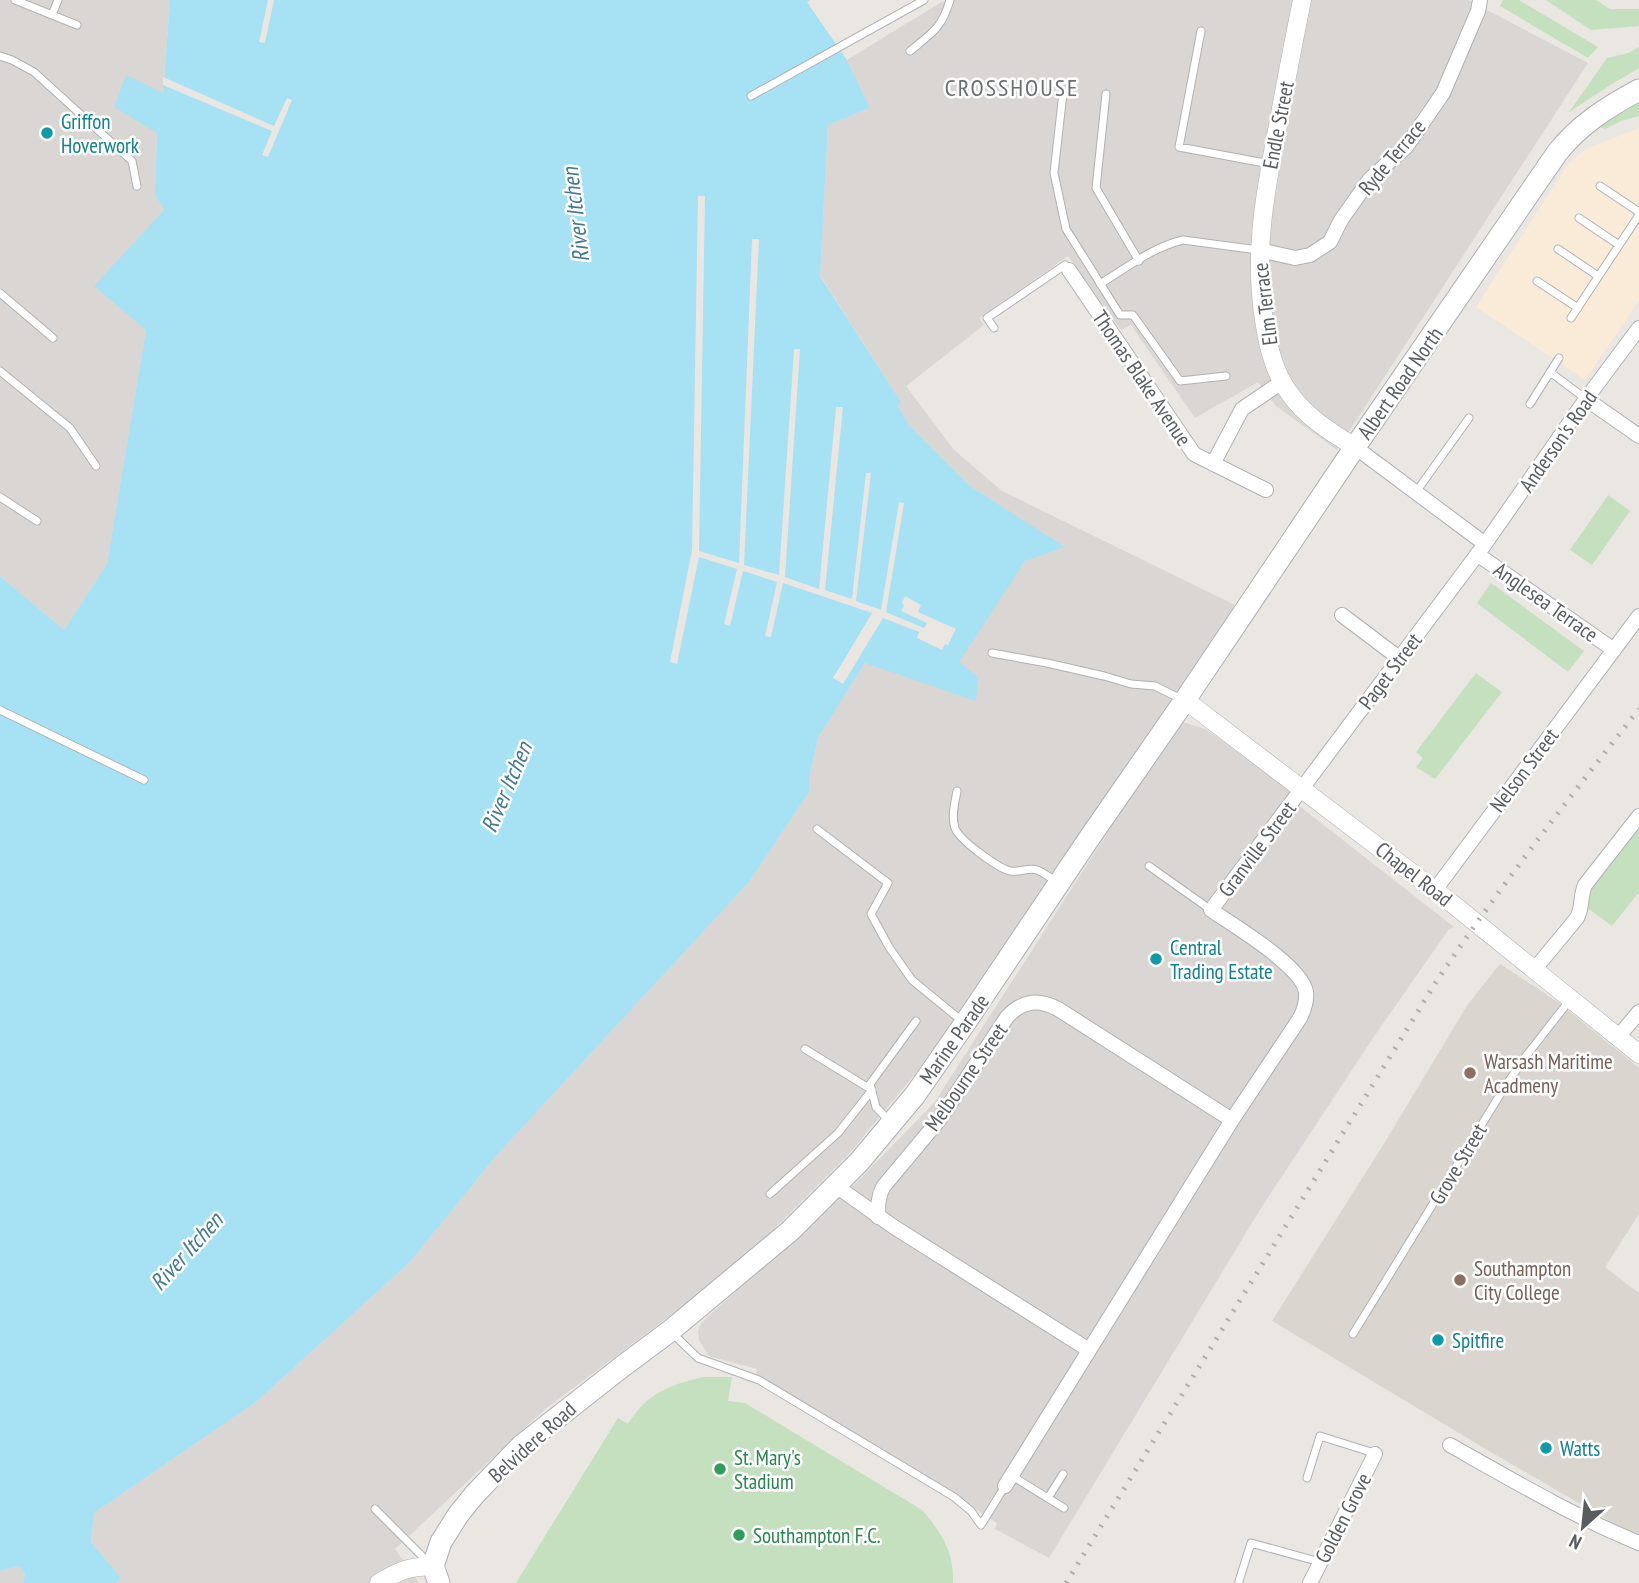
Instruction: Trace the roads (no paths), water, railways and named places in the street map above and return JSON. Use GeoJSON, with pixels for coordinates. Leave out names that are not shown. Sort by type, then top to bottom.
{"type":"FeatureCollection","features":[{"type":"Feature","properties":{"kind":"main road","name":"Albert Road North"},"geometry":{"type":"LineString","coordinates":[[1185,700],[1565,144],[1589,120],[1639,90]]}},
{"type":"Feature","properties":{"kind":"main road","name":"Marine Parade"},"geometry":{"type":"LineString","coordinates":[[670,1331],[790,1231],[836,1186],[915,1095],[1185,700]]}},
{"type":"Feature","properties":{"kind":"main road","name":"Belvidere Road"},"geometry":{"type":"LineString","coordinates":[[436,1574],[441,1542],[458,1514],[521,1446],[670,1331]]}},
{"type":"Feature","properties":{"kind":"street","name":"Endle Street"},"geometry":{"type":"LineString","coordinates":[[1259,250],[1261,216],[1302,0]]}},
{"type":"Feature","properties":{"kind":"street","name":"Ryde Terrace"},"geometry":{"type":"LineString","coordinates":[[1259,250],[1295,258],[1310,256],[1330,242],[1341,220],[1370,179],[1406,146],[1443,93],[1478,11],[1480,0]]}},
{"type":"Feature","properties":{"kind":"street","name":"Elm Terrace"},"geometry":{"type":"LineString","coordinates":[[1259,250],[1260,293],[1266,337],[1277,373],[1291,396],[1309,414],[1332,433],[1356,447]]}},
{"type":"Feature","properties":{"kind":"street","name":"Thomas Blake Avenue"},"geometry":{"type":"LineString","coordinates":[[1069,270],[1194,454],[1265,490]]}},
{"type":"Feature","properties":{"kind":"street","name":"Anderson's Road"},"geometry":{"type":"LineString","coordinates":[[1481,549],[1639,328]]}},
{"type":"Feature","properties":{"kind":"street"},"geometry":{"type":"LineString","coordinates":[[1213,464],[1242,409],[1282,382]]}},
{"type":"Feature","properties":{"kind":"street"},"geometry":{"type":"LineString","coordinates":[[1586,399],[1639,436]]}},
{"type":"Feature","properties":{"kind":"street","name":"Anglesea Terrace"},"geometry":{"type":"LineString","coordinates":[[1356,447],[1416,492],[1481,549],[1614,650]]}},
{"type":"Feature","properties":{"kind":"street","name":"Paget Street"},"geometry":{"type":"LineString","coordinates":[[1303,788],[1481,549]]}},
{"type":"Feature","properties":{"kind":"street"},"geometry":{"type":"LineString","coordinates":[[1342,615],[1399,658]]}},
{"type":"Feature","properties":{"kind":"street","name":"Nelson Street"},"geometry":{"type":"LineString","coordinates":[[1435,890],[1639,616]]}},
{"type":"Feature","properties":{"kind":"street","name":"Chapel Road"},"geometry":{"type":"LineString","coordinates":[[1185,700],[1435,890],[1639,1054]]}},
{"type":"Feature","properties":{"kind":"street","name":"Granville Street"},"geometry":{"type":"LineString","coordinates":[[1212,910],[1303,788]]}},
{"type":"Feature","properties":{"kind":"street"},"geometry":{"type":"LineString","coordinates":[[1534,970],[1577,918],[1582,908],[1585,885],[1639,816]]}},
{"type":"Feature","properties":{"kind":"street"},"geometry":{"type":"LineString","coordinates":[[1008,1481],[1232,1120],[1300,1018],[1305,1006],[1306,991],[1293,971],[1274,954],[1212,910]]}},
{"type":"Feature","properties":{"kind":"street","name":"Melbourne Street"},"geometry":{"type":"LineString","coordinates":[[878,1217],[877,1206],[883,1187],[939,1120],[1007,1017],[1023,1004],[1046,1003],[1058,1009],[1232,1120]]}},
{"type":"Feature","properties":{"kind":"street"},"geometry":{"type":"LineString","coordinates":[[1618,1037],[1639,1012]]}},
{"type":"Feature","properties":{"kind":"street"},"geometry":{"type":"LineString","coordinates":[[836,1186],[878,1217],[1089,1350]]}},
{"type":"Feature","properties":{"kind":"street"},"geometry":{"type":"LineString","coordinates":[[1450,1445],[1539,1496],[1639,1544]]}},
{"type":"Feature","properties":{"kind":"street","name":"Golden Grove"},"geometry":{"type":"LineString","coordinates":[[1310,1583],[1375,1454]]}},
{"type":"Feature","properties":{"kind":"street"},"geometry":{"type":"LineString","coordinates":[[379,1583],[410,1567],[436,1574]]}},
{"type":"Feature","properties":{"kind":"lane"},"geometry":{"type":"LineString","coordinates":[[15,0],[77,25]]}},
{"type":"Feature","properties":{"kind":"lane"},"geometry":{"type":"LineString","coordinates":[[51,15],[58,0]]}},
{"type":"Feature","properties":{"kind":"lane"},"geometry":{"type":"LineString","coordinates":[[751,96],[924,0]]}},
{"type":"Feature","properties":{"kind":"lane"},"geometry":{"type":"LineString","coordinates":[[910,51],[936,30],[950,0]]}},
{"type":"Feature","properties":{"kind":"lane"},"geometry":{"type":"LineString","coordinates":[[1201,31],[1179,147],[1270,164]]}},
{"type":"Feature","properties":{"kind":"lane"},"geometry":{"type":"LineString","coordinates":[[0,57],[34,72],[132,161],[137,186]]}},
{"type":"Feature","properties":{"kind":"lane"},"geometry":{"type":"LineString","coordinates":[[1063,93],[1054,173],[1066,229],[1120,315],[1133,315],[1180,381],[1226,376]]}},
{"type":"Feature","properties":{"kind":"lane"},"geometry":{"type":"LineString","coordinates":[[1106,94],[1096,188],[1139,261]]}},
{"type":"Feature","properties":{"kind":"lane"},"geometry":{"type":"LineString","coordinates":[[1571,318],[1639,213],[1600,186]]}},
{"type":"Feature","properties":{"kind":"lane"},"geometry":{"type":"LineString","coordinates":[[1579,218],[1619,246]]}},
{"type":"Feature","properties":{"kind":"lane"},"geometry":{"type":"LineString","coordinates":[[1100,284],[1172,243],[1183,240],[1259,250]]}},
{"type":"Feature","properties":{"kind":"lane"},"geometry":{"type":"LineString","coordinates":[[1558,249],[1598,276]]}},
{"type":"Feature","properties":{"kind":"lane"},"geometry":{"type":"LineString","coordinates":[[993,328],[987,318],[1065,265],[1069,270]]}},
{"type":"Feature","properties":{"kind":"lane"},"geometry":{"type":"LineString","coordinates":[[1536,281],[1578,308]]}},
{"type":"Feature","properties":{"kind":"lane"},"geometry":{"type":"LineString","coordinates":[[0,293],[53,338]]}},
{"type":"Feature","properties":{"kind":"lane"},"geometry":{"type":"LineString","coordinates":[[1530,404],[1559,358]]}},
{"type":"Feature","properties":{"kind":"lane"},"geometry":{"type":"LineString","coordinates":[[0,371],[70,428],[96,466]]}},
{"type":"Feature","properties":{"kind":"lane"},"geometry":{"type":"LineString","coordinates":[[1550,372],[1586,399]]}},
{"type":"Feature","properties":{"kind":"lane"},"geometry":{"type":"LineString","coordinates":[[1416,492],[1469,418]]}},
{"type":"Feature","properties":{"kind":"lane"},"geometry":{"type":"LineString","coordinates":[[0,497],[37,521]]}},
{"type":"Feature","properties":{"kind":"lane"},"geometry":{"type":"LineString","coordinates":[[992,653],[1047,663],[1131,684],[1155,686],[1185,700]]}},
{"type":"Feature","properties":{"kind":"lane"},"geometry":{"type":"LineString","coordinates":[[0,710],[144,780]]}},
{"type":"Feature","properties":{"kind":"lane"},"geometry":{"type":"LineString","coordinates":[[957,790],[953,818],[956,830],[965,840],[1009,871],[1037,870],[1059,883]]}},
{"type":"Feature","properties":{"kind":"lane"},"geometry":{"type":"LineString","coordinates":[[817,828],[888,883],[871,914],[889,947],[912,980],[965,1023]]}},
{"type":"Feature","properties":{"kind":"lane"},"geometry":{"type":"LineString","coordinates":[[1149,866],[1212,910]]}},
{"type":"Feature","properties":{"kind":"lane","name":"Grove Street"},"geometry":{"type":"LineString","coordinates":[[1353,1334],[1506,1085],[1570,999]]}},
{"type":"Feature","properties":{"kind":"lane"},"geometry":{"type":"LineString","coordinates":[[891,1123],[876,1107],[870,1084],[916,1021]]}},
{"type":"Feature","properties":{"kind":"lane"},"geometry":{"type":"LineString","coordinates":[[805,1049],[872,1090]]}},
{"type":"Feature","properties":{"kind":"lane"},"geometry":{"type":"LineString","coordinates":[[770,1195],[838,1133],[872,1090]]}},
{"type":"Feature","properties":{"kind":"lane"},"geometry":{"type":"LineString","coordinates":[[670,1331],[698,1358],[759,1380],[954,1497],[971,1511],[981,1525],[1008,1481],[1064,1507]]}},
{"type":"Feature","properties":{"kind":"lane"},"geometry":{"type":"LineString","coordinates":[[1307,1478],[1320,1436],[1375,1454]]}},
{"type":"Feature","properties":{"kind":"lane"},"geometry":{"type":"LineString","coordinates":[[1048,1498],[1062,1474]]}},
{"type":"Feature","properties":{"kind":"lane"},"geometry":{"type":"LineString","coordinates":[[375,1509],[436,1574]]}},
{"type":"Feature","properties":{"kind":"lane"},"geometry":{"type":"LineString","coordinates":[[1239,1581],[1251,1543],[1320,1562]]}},
{"type":"Feature","properties":{"kind":"water","name":"River Itchen"},"geometry":{"type":"Polygon","coordinates":[[[170,0],[810,0],[807,2],[847,60],[870,108],[828,125],[820,276],[901,402],[898,406],[909,425],[970,486],[1065,547],[1025,561],[959,662],[978,677],[976,701],[865,663],[818,738],[809,792],[749,882],[496,1156],[410,1262],[256,1402],[94,1513],[91,1542],[121,1578],[116,1583],[23,1583],[25,1574],[19,1566],[0,1571],[0,576],[64,630],[107,564],[146,330],[94,286],[164,210],[155,195],[157,133],[114,107],[126,75],[163,93],[170,0]]]}},
{"type":"Feature","properties":{"kind":"railway"},"geometry":{"type":"LineString","coordinates":[[1066,1583],[1436,982],[1509,878],[1639,709]]}},
{"type":"Feature","properties":{"kind":"place","name":"Griffon Hoverwork"},"geometry":{"type":"Point","coordinates":[47,133]}},
{"type":"Feature","properties":{"kind":"place","name":"Central Trading Estate"},"geometry":{"type":"Point","coordinates":[1156,959]}},
{"type":"Feature","properties":{"kind":"place","name":"Warsash Maritime Acadmeny"},"geometry":{"type":"Point","coordinates":[1470,1073]}},
{"type":"Feature","properties":{"kind":"place","name":"Southampton City College"},"geometry":{"type":"Point","coordinates":[1460,1280]}},
{"type":"Feature","properties":{"kind":"place","name":"Spitfire"},"geometry":{"type":"Point","coordinates":[1438,1340]}},
{"type":"Feature","properties":{"kind":"place","name":"Watts"},"geometry":{"type":"Point","coordinates":[1546,1448]}},
{"type":"Feature","properties":{"kind":"place","name":"St. Mary's Stadium"},"geometry":{"type":"Point","coordinates":[720,1469]}},
{"type":"Feature","properties":{"kind":"place","name":"Southampton F.C."},"geometry":{"type":"Point","coordinates":[739,1535]}},
{"type":"Feature","properties":{"kind":"district","name":"CROSSHOUSE"},"geometry":{"type":"Point","coordinates":[1012,87]}}]}
